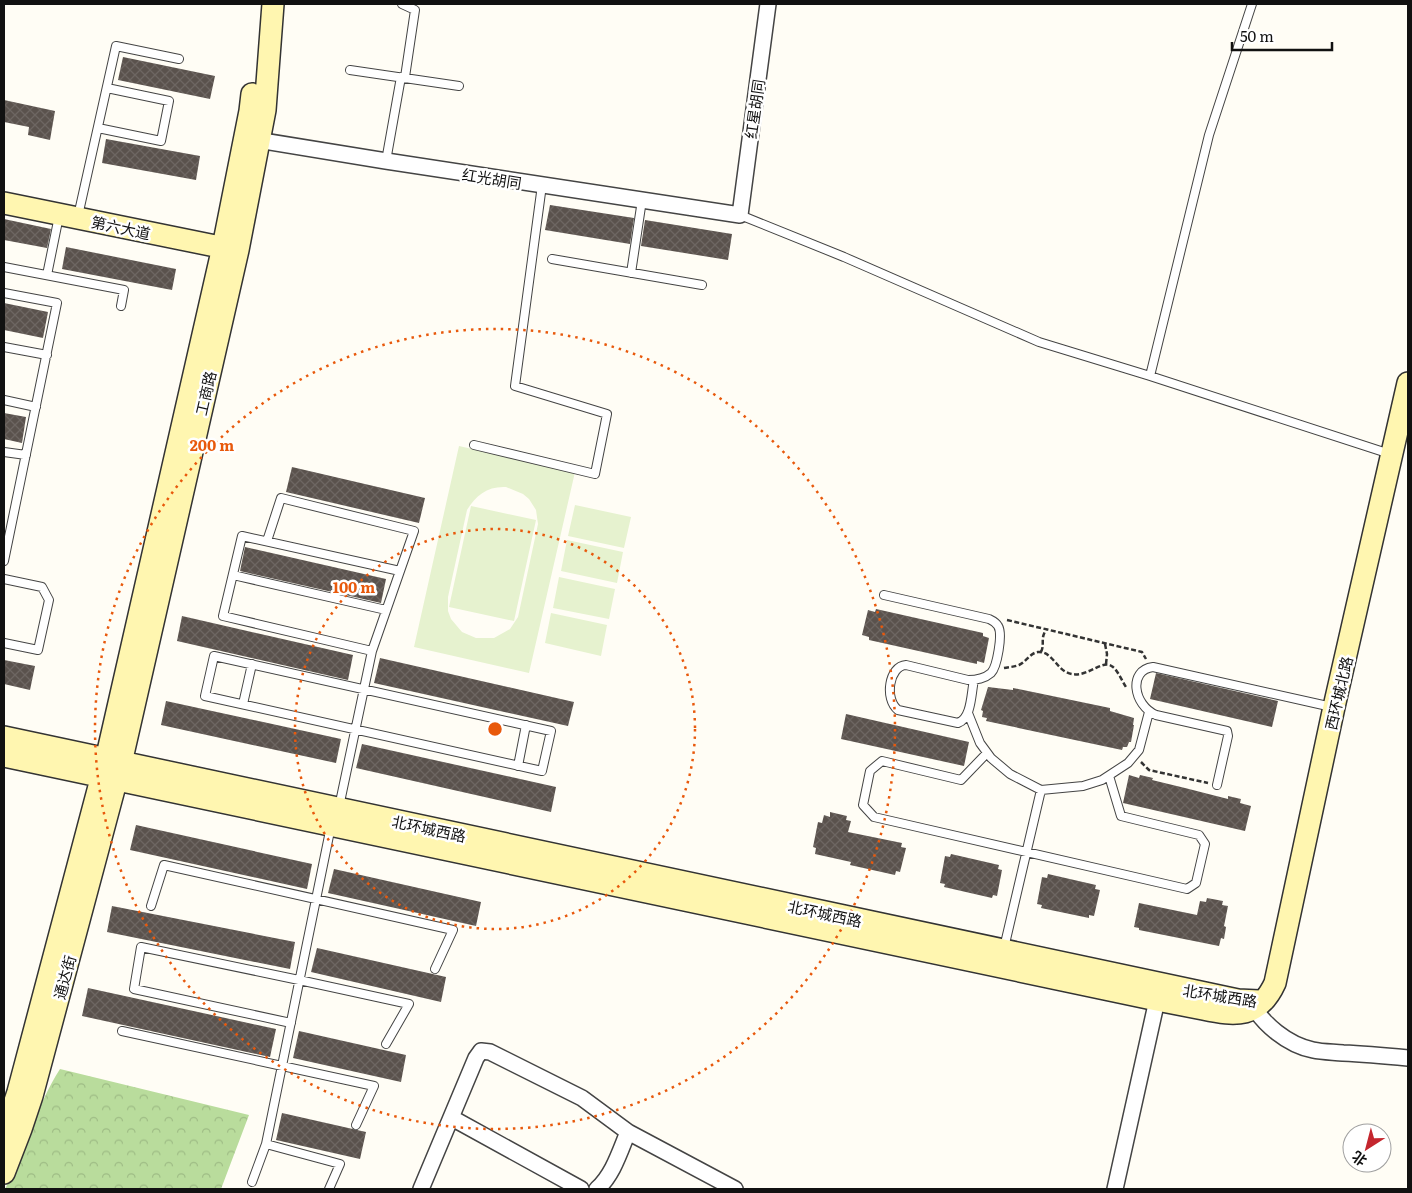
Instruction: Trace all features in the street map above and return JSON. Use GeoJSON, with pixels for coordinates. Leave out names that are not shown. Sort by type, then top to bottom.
{"type":"FeatureCollection","features":[{"type":"Feature","properties":{"kind":"main road","name":"工商路"},"geometry":{"type":"LineString","coordinates":[[252,139],[252,94],[259,4]]}},
{"type":"Feature","properties":{"kind":"main road","name":"工商路"},"geometry":{"type":"LineString","coordinates":[[111,769],[230,249],[252,139],[269,71],[273,4]]}},
{"type":"Feature","properties":{"kind":"main road","name":"第六大道"},"geometry":{"type":"LineString","coordinates":[[4,203],[230,249]]}},
{"type":"Feature","properties":{"kind":"main road","name":"西环城北路"},"geometry":{"type":"LineString","coordinates":[[1257,1004],[1270,994],[1275,983],[1334,707],[1408,383]]}},
{"type":"Feature","properties":{"kind":"main road","name":"北环城西路"},"geometry":{"type":"LineString","coordinates":[[4,737],[111,769],[335,817],[1002,959],[1257,1004]]}},
{"type":"Feature","properties":{"kind":"main road","name":"北环城西路"},"geometry":{"type":"LineString","coordinates":[[4,756],[111,769]]}},
{"type":"Feature","properties":{"kind":"main road","name":"通达街"},"geometry":{"type":"LineString","coordinates":[[4,1134],[20,1092],[111,769]]}},
{"type":"Feature","properties":{"kind":"main road","name":"北环城西路"},"geometry":{"type":"LineString","coordinates":[[1002,959],[1157,1000],[1227,1014],[1244,1013],[1257,1004]]}},
{"type":"Feature","properties":{"kind":"main road","name":"通达街"},"geometry":{"type":"LineString","coordinates":[[4,1173],[21,1129],[20,1092]]}},
{"type":"Feature","properties":{"kind":"street","name":"红星胡同"},"geometry":{"type":"LineString","coordinates":[[740,215],[768,4]]}},
{"type":"Feature","properties":{"kind":"street","name":"红光胡同"},"geometry":{"type":"LineString","coordinates":[[252,139],[386,162],[740,215]]}},
{"type":"Feature","properties":{"kind":"street"},"geometry":{"type":"LineString","coordinates":[[1115,1189],[1157,1000]]}},
{"type":"Feature","properties":{"kind":"street"},"geometry":{"type":"LineString","coordinates":[[1257,1004],[1267,1024],[1280,1035],[1291,1042],[1312,1050],[1408,1058]]}},
{"type":"Feature","properties":{"kind":"street"},"geometry":{"type":"LineString","coordinates":[[421,1189],[476,1058],[481,1051],[490,1052],[582,1098],[628,1132],[735,1189]]}},
{"type":"Feature","properties":{"kind":"street"},"geometry":{"type":"LineString","coordinates":[[452,1118],[581,1189]]}},
{"type":"Feature","properties":{"kind":"street"},"geometry":{"type":"LineString","coordinates":[[597,1189],[603,1184],[613,1167],[628,1132]]}},
{"type":"Feature","properties":{"kind":"lane"},"geometry":{"type":"LineString","coordinates":[[386,162],[415,10],[402,4]]}},
{"type":"Feature","properties":{"kind":"lane"},"geometry":{"type":"LineString","coordinates":[[1150,376],[1209,136],[1252,4]]}},
{"type":"Feature","properties":{"kind":"lane"},"geometry":{"type":"LineString","coordinates":[[47,275],[98,128],[116,46],[179,59]]}},
{"type":"Feature","properties":{"kind":"lane"},"geometry":{"type":"LineString","coordinates":[[350,70],[459,86]]}},
{"type":"Feature","properties":{"kind":"lane"},"geometry":{"type":"LineString","coordinates":[[98,128],[161,141],[169,101],[107,88]]}},
{"type":"Feature","properties":{"kind":"lane"},"geometry":{"type":"LineString","coordinates":[[474,445],[595,474],[607,414],[515,386],[542,185]]}},
{"type":"Feature","properties":{"kind":"lane"},"geometry":{"type":"LineString","coordinates":[[631,273],[642,200]]}},
{"type":"Feature","properties":{"kind":"lane"},"geometry":{"type":"LineString","coordinates":[[740,215],[1039,342],[1392,455]]}},
{"type":"Feature","properties":{"kind":"lane"},"geometry":{"type":"LineString","coordinates":[[552,259],[702,285]]}},
{"type":"Feature","properties":{"kind":"lane"},"geometry":{"type":"LineString","coordinates":[[4,267],[124,290],[121,306]]}},
{"type":"Feature","properties":{"kind":"lane"},"geometry":{"type":"LineString","coordinates":[[4,293],[57,303],[26,456],[8,523],[4,561]]}},
{"type":"Feature","properties":{"kind":"lane"},"geometry":{"type":"LineString","coordinates":[[4,347],[47,355]]}},
{"type":"Feature","properties":{"kind":"lane"},"geometry":{"type":"LineString","coordinates":[[4,400],[36,407]]}},
{"type":"Feature","properties":{"kind":"lane"},"geometry":{"type":"LineString","coordinates":[[4,452],[26,456]]}},
{"type":"Feature","properties":{"kind":"lane"},"geometry":{"type":"LineString","coordinates":[[252,1182],[266,1144],[316,899],[372,651],[414,530],[281,498],[267,541]]}},
{"type":"Feature","properties":{"kind":"lane"},"geometry":{"type":"LineString","coordinates":[[372,651],[223,616],[242,536],[400,571]]}},
{"type":"Feature","properties":{"kind":"lane"},"geometry":{"type":"LineString","coordinates":[[233,575],[386,610]]}},
{"type":"Feature","properties":{"kind":"lane"},"geometry":{"type":"LineString","coordinates":[[4,579],[42,587],[49,600],[38,650],[4,643]]}},
{"type":"Feature","properties":{"kind":"lane"},"geometry":{"type":"LineString","coordinates":[[884,595],[989,619],[998,626],[1000,639],[994,667],[991,672],[978,680],[906,664],[897,667],[894,671],[889,694],[891,704],[898,710],[958,723],[965,719],[968,713],[974,680]]}},
{"type":"Feature","properties":{"kind":"lane"},"geometry":{"type":"LineString","coordinates":[[214,656],[364,689],[551,731],[542,771],[205,696],[214,656]]}},
{"type":"Feature","properties":{"kind":"lane"},"geometry":{"type":"LineString","coordinates":[[243,704],[252,664]]}},
{"type":"Feature","properties":{"kind":"lane"},"geometry":{"type":"LineString","coordinates":[[1217,785],[1228,736],[1227,731],[1149,712],[1140,703],[1136,686],[1139,677],[1145,669],[1154,667],[1334,707]]}},
{"type":"Feature","properties":{"kind":"lane"},"geometry":{"type":"LineString","coordinates":[[968,713],[976,734],[987,753],[998,766],[1041,790],[1083,786],[1109,776],[1135,757],[1139,750],[1149,712]]}},
{"type":"Feature","properties":{"kind":"lane"},"geometry":{"type":"LineString","coordinates":[[518,766],[526,725]]}},
{"type":"Feature","properties":{"kind":"lane"},"geometry":{"type":"LineString","coordinates":[[987,753],[961,780],[882,761],[870,771],[864,805],[874,817],[1187,889],[1196,883],[1205,844],[1199,835],[1121,816],[1109,776]]}},
{"type":"Feature","properties":{"kind":"lane"},"geometry":{"type":"LineString","coordinates":[[1002,959],[1041,790]]}},
{"type":"Feature","properties":{"kind":"lane"},"geometry":{"type":"LineString","coordinates":[[151,906],[164,865],[453,930],[435,969]]}},
{"type":"Feature","properties":{"kind":"lane"},"geometry":{"type":"LineString","coordinates":[[290,1023],[134,989],[141,947],[409,1004],[386,1044]]}},
{"type":"Feature","properties":{"kind":"lane"},"geometry":{"type":"LineString","coordinates":[[122,1031],[374,1086],[356,1126]]}},
{"type":"Feature","properties":{"kind":"lane"},"geometry":{"type":"LineString","coordinates":[[266,1144],[340,1164],[329,1189]]}},
{"type":"Feature","properties":{"kind":"path"},"geometry":{"type":"LineString","coordinates":[[998,626],[1006,620],[1142,652],[1149,668]]}},
{"type":"Feature","properties":{"kind":"path"},"geometry":{"type":"LineString","coordinates":[[1041,652],[1043,646],[1042,638],[1046,630]]}},
{"type":"Feature","properties":{"kind":"path"},"geometry":{"type":"LineString","coordinates":[[1105,644],[1108,654],[1106,664]]}},
{"type":"Feature","properties":{"kind":"path"},"geometry":{"type":"LineString","coordinates":[[994,667],[1019,665],[1032,654],[1041,652],[1048,655],[1063,671],[1070,674],[1085,674],[1106,664],[1113,667],[1127,688],[1137,695]]}},
{"type":"Feature","properties":{"kind":"path"},"geometry":{"type":"LineString","coordinates":[[1135,757],[1149,770],[1217,785]]}},
{"type":"Feature","properties":{"kind":"green space"},"geometry":{"type":"Polygon","coordinates":[[[459,446],[575,472],[529,673],[414,647],[459,446]],[[506,487],[494,488],[483,492],[467,510],[448,597],[448,611],[451,619],[462,632],[476,638],[494,638],[510,629],[518,617],[538,524],[536,510],[529,499],[523,494],[506,487]]]}},
{"type":"Feature","properties":{"kind":"green space"},"geometry":{"type":"Polygon","coordinates":[[[575,505],[631,517],[624,548],[568,536],[575,505]]]}},
{"type":"Feature","properties":{"kind":"green space"},"geometry":{"type":"Polygon","coordinates":[[[471,506],[536,520],[514,621],[449,607],[471,506]]]}},
{"type":"Feature","properties":{"kind":"green space"},"geometry":{"type":"Polygon","coordinates":[[[567,540],[623,552],[617,583],[561,571],[567,540]]]}},
{"type":"Feature","properties":{"kind":"green space"},"geometry":{"type":"Polygon","coordinates":[[[559,577],[615,589],[609,619],[553,608],[559,577]]]}},
{"type":"Feature","properties":{"kind":"green space"},"geometry":{"type":"Polygon","coordinates":[[[551,613],[607,625],[601,656],[545,643],[551,613]]]}},
{"type":"Feature","properties":{"kind":"green space"},"geometry":{"type":"Polygon","coordinates":[[[60,1069],[249,1115],[221,1189],[5,1189],[44,1098],[60,1069]]]}},
{"type":"Feature","properties":{"kind":"building"},"geometry":{"type":"Polygon","coordinates":[[[123,57],[215,76],[210,99],[118,80],[123,57]]]}},
{"type":"Feature","properties":{"kind":"building"},"geometry":{"type":"Polygon","coordinates":[[[4,100],[55,111],[50,140],[28,135],[29,127],[4,122],[4,100]]]}},
{"type":"Feature","properties":{"kind":"building"},"geometry":{"type":"Polygon","coordinates":[[[106,139],[200,156],[196,180],[102,163],[106,139]]]}},
{"type":"Feature","properties":{"kind":"building"},"geometry":{"type":"Polygon","coordinates":[[[550,205],[634,218],[630,244],[545,230],[550,205]]]}},
{"type":"Feature","properties":{"kind":"building"},"geometry":{"type":"Polygon","coordinates":[[[4,219],[51,229],[47,248],[4,240],[4,219]]]}},
{"type":"Feature","properties":{"kind":"building"},"geometry":{"type":"Polygon","coordinates":[[[645,220],[732,234],[728,260],[641,246],[645,220]]]}},
{"type":"Feature","properties":{"kind":"building"},"geometry":{"type":"Polygon","coordinates":[[[66,247],[176,269],[172,290],[62,269],[66,247]]]}},
{"type":"Feature","properties":{"kind":"building"},"geometry":{"type":"Polygon","coordinates":[[[4,303],[48,312],[43,338],[4,330],[4,303]]]}},
{"type":"Feature","properties":{"kind":"building"},"geometry":{"type":"Polygon","coordinates":[[[4,413],[26,417],[22,443],[4,439],[4,413]]]}},
{"type":"Feature","properties":{"kind":"building"},"geometry":{"type":"Polygon","coordinates":[[[292,467],[425,498],[419,523],[286,492],[292,467]]]}},
{"type":"Feature","properties":{"kind":"building"},"geometry":{"type":"Polygon","coordinates":[[[245,547],[386,579],[381,603],[240,571],[245,547]]]}},
{"type":"Feature","properties":{"kind":"building"},"geometry":{"type":"Polygon","coordinates":[[[876,609],[983,633],[983,636],[989,638],[984,663],[977,661],[977,664],[869,640],[869,637],[862,635],[868,610],[875,612],[876,609]]]}},
{"type":"Feature","properties":{"kind":"building"},"geometry":{"type":"Polygon","coordinates":[[[182,616],[353,655],[348,680],[177,641],[182,616]]]}},
{"type":"Feature","properties":{"kind":"building"},"geometry":{"type":"Polygon","coordinates":[[[380,658],[574,702],[568,726],[374,683],[380,658]]]}},
{"type":"Feature","properties":{"kind":"building"},"geometry":{"type":"Polygon","coordinates":[[[4,660],[35,666],[30,690],[4,684],[4,660]]]}},
{"type":"Feature","properties":{"kind":"building"},"geometry":{"type":"Polygon","coordinates":[[[1156,673],[1278,701],[1272,727],[1150,699],[1156,673]]]}},
{"type":"Feature","properties":{"kind":"building"},"geometry":{"type":"Polygon","coordinates":[[[988,687],[1013,690],[1013,688],[1110,708],[1110,711],[1134,718],[1131,742],[1129,742],[1127,747],[1123,747],[1122,750],[986,721],[987,718],[982,717],[983,711],[981,710],[988,687]]]}},
{"type":"Feature","properties":{"kind":"building"},"geometry":{"type":"Polygon","coordinates":[[[166,701],[341,739],[336,763],[161,725],[166,701]]]}},
{"type":"Feature","properties":{"kind":"building"},"geometry":{"type":"Polygon","coordinates":[[[846,714],[969,742],[964,766],[841,739],[846,714]]]}},
{"type":"Feature","properties":{"kind":"building"},"geometry":{"type":"Polygon","coordinates":[[[362,744],[556,787],[551,812],[356,768],[362,744]]]}},
{"type":"Feature","properties":{"kind":"building"},"geometry":{"type":"Polygon","coordinates":[[[1129,775],[1139,778],[1140,775],[1153,778],[1152,780],[1228,799],[1228,796],[1241,799],[1240,803],[1251,806],[1245,831],[1123,803],[1129,775]]]}},
{"type":"Feature","properties":{"kind":"building"},"geometry":{"type":"Polygon","coordinates":[[[830,812],[847,816],[846,820],[851,821],[848,832],[902,843],[901,847],[906,848],[900,872],[896,871],[895,875],[850,865],[851,862],[815,854],[816,848],[813,847],[818,822],[822,823],[824,815],[830,817],[830,812]]]}},
{"type":"Feature","properties":{"kind":"building"},"geometry":{"type":"Polygon","coordinates":[[[136,825],[312,864],[307,889],[130,850],[136,825]]]}},
{"type":"Feature","properties":{"kind":"building"},"geometry":{"type":"Polygon","coordinates":[[[951,854],[999,865],[998,869],[1002,870],[997,896],[993,895],[992,898],[944,887],[945,884],[940,883],[945,856],[950,857],[951,854]]]}},
{"type":"Feature","properties":{"kind":"building"},"geometry":{"type":"Polygon","coordinates":[[[334,869],[481,902],[476,926],[328,893],[334,869]]]}},
{"type":"Feature","properties":{"kind":"building"},"geometry":{"type":"Polygon","coordinates":[[[1048,874],[1096,885],[1095,889],[1100,890],[1094,916],[1089,915],[1089,918],[1041,908],[1042,905],[1037,904],[1042,877],[1047,878],[1048,874]]]}},
{"type":"Feature","properties":{"kind":"building"},"geometry":{"type":"Polygon","coordinates":[[[1207,898],[1223,901],[1222,905],[1228,906],[1224,926],[1226,927],[1224,939],[1221,938],[1219,946],[1139,930],[1139,928],[1134,927],[1139,903],[1197,915],[1200,901],[1206,902],[1207,898]]]}},
{"type":"Feature","properties":{"kind":"building"},"geometry":{"type":"Polygon","coordinates":[[[112,906],[295,942],[290,969],[107,932],[112,906]]]}},
{"type":"Feature","properties":{"kind":"building"},"geometry":{"type":"Polygon","coordinates":[[[317,948],[446,977],[441,1002],[311,972],[317,948]]]}},
{"type":"Feature","properties":{"kind":"building"},"geometry":{"type":"Polygon","coordinates":[[[88,988],[276,1029],[270,1057],[82,1016],[88,988]]]}},
{"type":"Feature","properties":{"kind":"building"},"geometry":{"type":"Polygon","coordinates":[[[299,1031],[406,1055],[401,1082],[293,1058],[299,1031]]]}},
{"type":"Feature","properties":{"kind":"building"},"geometry":{"type":"Polygon","coordinates":[[[282,1113],[366,1132],[360,1159],[276,1140],[282,1113]]]}}]}
